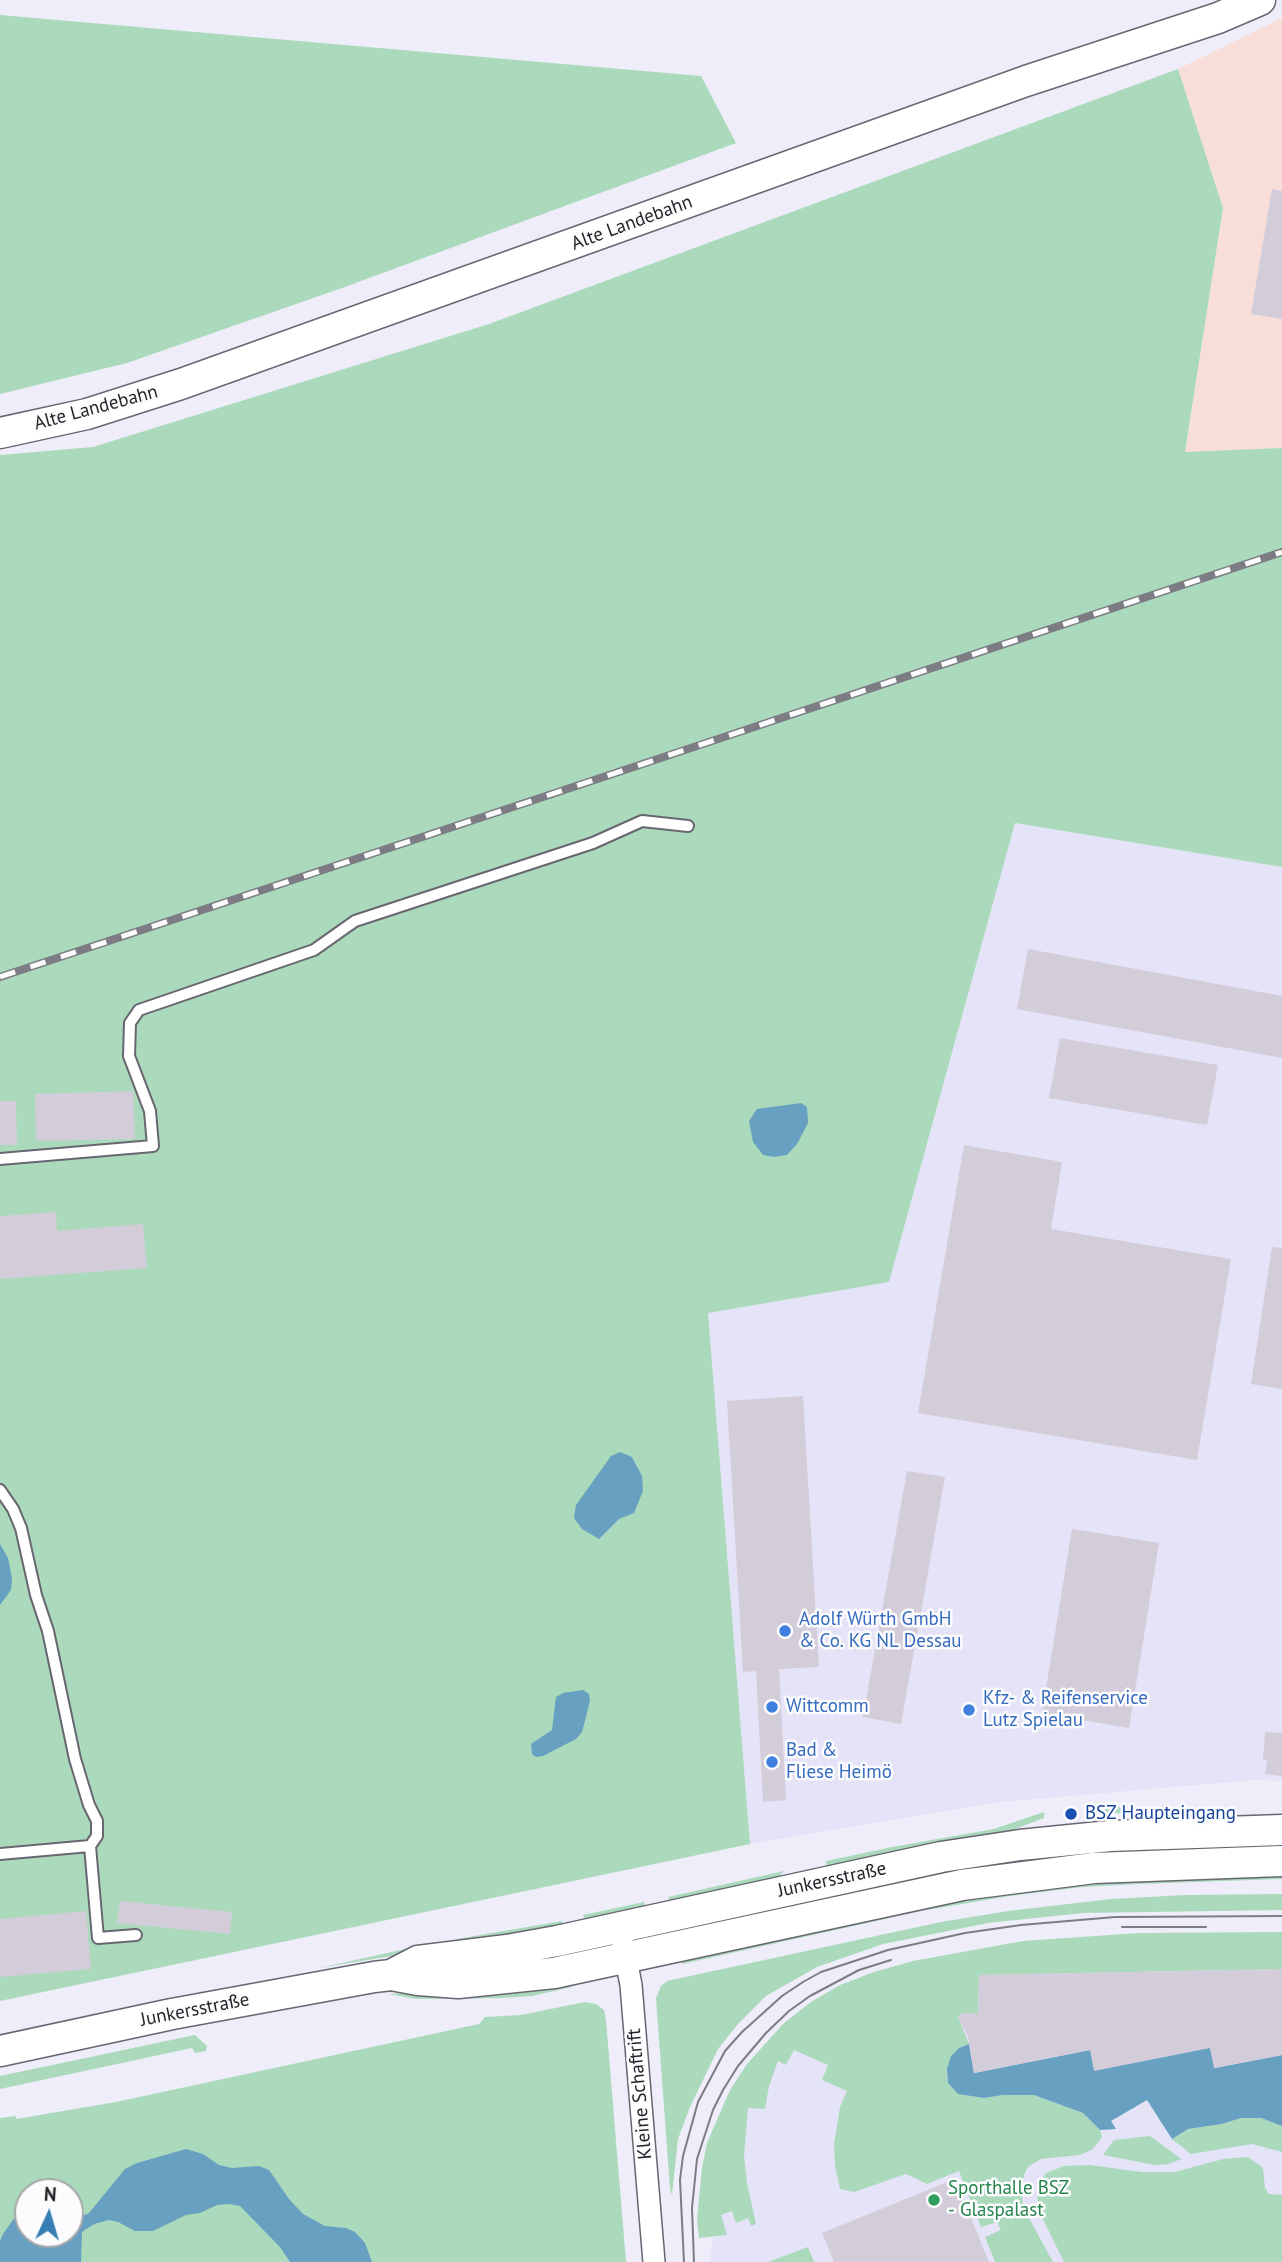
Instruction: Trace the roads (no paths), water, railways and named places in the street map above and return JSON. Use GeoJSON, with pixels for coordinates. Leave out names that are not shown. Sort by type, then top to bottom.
{"type":"FeatureCollection","features":[{"type":"Feature","properties":{"kind":"main road","name":"Alte Landebahn"},"geometry":{"type":"LineString","coordinates":[[0,433],[87,414],[181,384],[1005,89],[1219,18],[1260,0]]}},
{"type":"Feature","properties":{"kind":"main road","name":"Junkersstraße"},"geometry":{"type":"LineString","coordinates":[[0,2051],[172,2014],[391,1975],[418,1961],[507,1950],[891,1867],[986,1850],[1110,1836],[1282,1830]]}},
{"type":"Feature","properties":{"kind":"main road","name":"Junkersstraße"},"geometry":{"type":"LineString","coordinates":[[391,1975],[458,1983],[561,1972],[904,1896],[989,1881],[1094,1868],[1282,1861]]}},
{"type":"Feature","properties":{"kind":"street","name":"Kleine Schaftrift"},"geometry":{"type":"LineString","coordinates":[[619,1927],[631,1985],[654,2262]]}},
{"type":"Feature","properties":{"kind":"lane"},"geometry":{"type":"LineString","coordinates":[[0,1159],[153,1146],[150,1111],[129,1056],[130,1023],[139,1010],[314,950],[355,921],[593,843],[642,821],[688,826]]}},
{"type":"Feature","properties":{"kind":"lane"},"geometry":{"type":"LineString","coordinates":[[0,1490],[13,1509],[21,1528],[36,1595],[50,1640],[75,1759],[89,1805],[97,1821],[97,1836],[90,1846],[98,1938],[136,1935]]}},
{"type":"Feature","properties":{"kind":"lane"},"geometry":{"type":"LineString","coordinates":[[0,1854],[90,1846]]}},
{"type":"Feature","properties":{"kind":"water"},"geometry":{"type":"Polygon","coordinates":[[[801,1103],[807,1107],[808,1123],[797,1144],[787,1155],[763,1155],[753,1142],[749,1121],[757,1109],[801,1103]]]}},
{"type":"Feature","properties":{"kind":"water"},"geometry":{"type":"Polygon","coordinates":[[[620,1452],[632,1457],[642,1476],[643,1491],[634,1513],[619,1519],[599,1539],[582,1529],[574,1518],[576,1505],[611,1456],[620,1452]]]}},
{"type":"Feature","properties":{"kind":"water"},"geometry":{"type":"Polygon","coordinates":[[[0,1544],[8,1558],[12,1578],[11,1590],[0,1605],[0,1544]]]}},
{"type":"Feature","properties":{"kind":"water"},"geometry":{"type":"Polygon","coordinates":[[[583,1690],[589,1694],[590,1701],[582,1732],[576,1739],[536,1757],[532,1754],[531,1744],[552,1730],[556,1697],[563,1693],[583,1690]]]}},
{"type":"Feature","properties":{"kind":"water"},"geometry":{"type":"Polygon","coordinates":[[[969,2044],[974,2073],[1090,2050],[1210,2048],[1215,2068],[1282,2055],[1282,2126],[1261,2118],[1241,2118],[1188,2129],[1172,2139],[1147,2100],[1111,2121],[1116,2129],[1100,2130],[1083,2113],[1034,2095],[984,2098],[958,2094],[948,2083],[947,2069],[951,2056],[959,2048],[969,2044]]]}},
{"type":"Feature","properties":{"kind":"water"},"geometry":{"type":"Polygon","coordinates":[[[186,2149],[203,2154],[219,2165],[232,2168],[259,2166],[269,2170],[303,2214],[325,2226],[346,2228],[355,2232],[365,2243],[372,2262],[290,2262],[280,2247],[240,2206],[230,2204],[217,2205],[200,2213],[186,2215],[153,2231],[135,2231],[109,2220],[94,2224],[84,2231],[84,2215],[89,2213],[125,2169],[186,2149]]]}},
{"type":"Feature","properties":{"kind":"water"},"geometry":{"type":"Polygon","coordinates":[[[14,2218],[14,2248],[81,2248],[81,2262],[0,2262],[0,2241],[14,2218]]]}},
{"type":"Feature","properties":{"kind":"tram line"},"geometry":{"type":"LineString","coordinates":[[684,2262],[680,2180],[683,2156],[698,2102],[725,2051],[782,1996],[803,1982],[821,1972],[888,1950],[965,1933],[1021,1925],[1115,1917],[1282,1916]]}},
{"type":"Feature","properties":{"kind":"tram line"},"geometry":{"type":"LineString","coordinates":[[1122,1927],[1206,1927]]}},
{"type":"Feature","properties":{"kind":"tram line"},"geometry":{"type":"LineString","coordinates":[[694,2262],[692,2208],[697,2159],[713,2110],[738,2066],[766,2033],[810,1996],[859,1970],[891,1960]]}},
{"type":"Feature","properties":{"kind":"railway"},"geometry":{"type":"LineString","coordinates":[[0,977],[1282,552]]}},
{"type":"Feature","properties":{"kind":"place","name":"Adolf Würth GmbH & Co. KG NL Dessau"},"geometry":{"type":"Point","coordinates":[785,1631]}},
{"type":"Feature","properties":{"kind":"place","name":"Wittcomm"},"geometry":{"type":"Point","coordinates":[772,1707]}},
{"type":"Feature","properties":{"kind":"place","name":"Kfz- & Reifenservice Lutz Spielau"},"geometry":{"type":"Point","coordinates":[969,1710]}},
{"type":"Feature","properties":{"kind":"place","name":"Bad & Fliese Heimö"},"geometry":{"type":"Point","coordinates":[772,1762]}},
{"type":"Feature","properties":{"kind":"place","name":"BSZ Haupteingang"},"geometry":{"type":"Point","coordinates":[1071,1814]}},
{"type":"Feature","properties":{"kind":"place","name":"Sporthalle BSZ - Glaspalast"},"geometry":{"type":"Point","coordinates":[934,2200]}}]}
